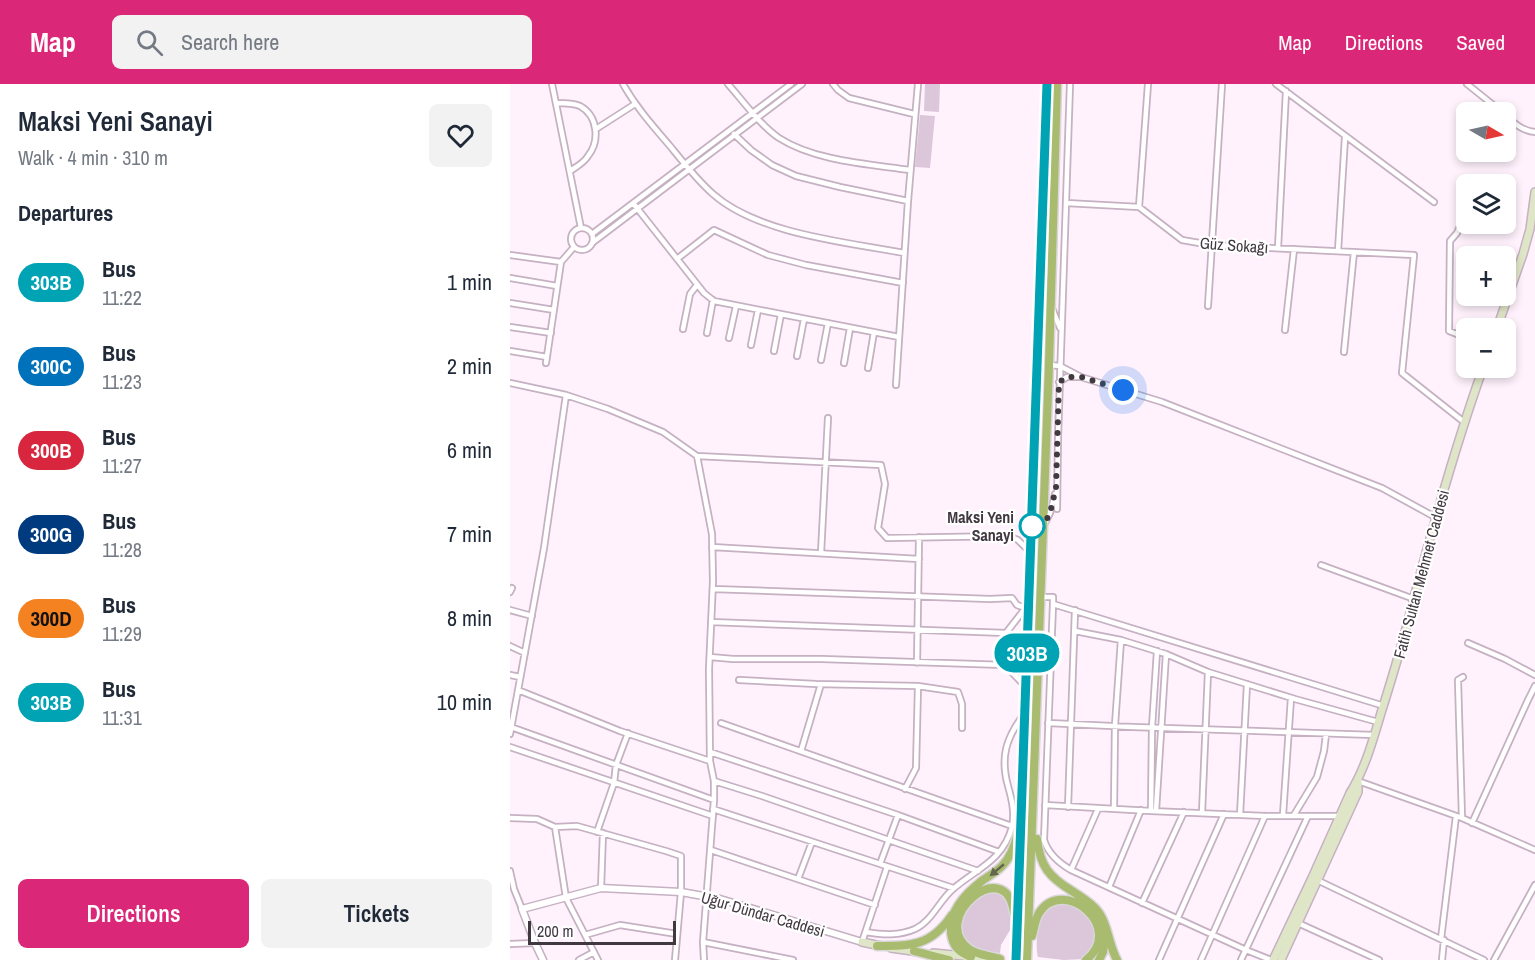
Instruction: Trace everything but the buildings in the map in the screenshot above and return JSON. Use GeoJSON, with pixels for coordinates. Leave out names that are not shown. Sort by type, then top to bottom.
{"type":"FeatureCollection","features":[{"type":"Feature","properties":{"kind":"highway"},"geometry":{"type":"LineString","coordinates":[[1016,958],[1047,84]]}},
{"type":"Feature","properties":{"kind":"highway"},"geometry":{"type":"LineString","coordinates":[[1027,958],[1058,84]]}},
{"type":"Feature","properties":{"kind":"highway"},"geometry":{"type":"LineString","coordinates":[[878,946],[911,945],[925,941],[941,929],[970,891],[997,871],[1008,859],[1016,843],[1023,797]]}},
{"type":"Feature","properties":{"kind":"highway"},"geometry":{"type":"LineString","coordinates":[[1034,806],[1038,851],[1043,865],[1058,882],[1095,908],[1117,960]]}},
{"type":"Feature","properties":{"kind":"highway"},"geometry":{"type":"LineString","coordinates":[[1000,960],[968,948],[959,933],[958,921],[963,908],[971,898],[986,889],[998,889],[1012,899],[1016,958]]}},
{"type":"Feature","properties":{"kind":"highway"},"geometry":{"type":"LineString","coordinates":[[1027,958],[1039,913],[1052,902],[1065,900],[1083,906],[1095,920],[1099,931],[1098,945],[1086,960]]}},
{"type":"Feature","properties":{"kind":"highway"},"geometry":{"type":"LineString","coordinates":[[955,910],[951,928],[954,942],[960,952],[971,957]]}},
{"type":"Feature","properties":{"kind":"highway"},"geometry":{"type":"LineString","coordinates":[[1099,960],[1104,946],[1104,926]]}},
{"type":"Feature","properties":{"kind":"highway"},"geometry":{"type":"LineString","coordinates":[[914,951],[949,960]]}},
{"type":"Feature","properties":{"kind":"main road"},"geometry":{"type":"LineString","coordinates":[[1501,318],[1532,231],[1535,192]]}},
{"type":"Feature","properties":{"kind":"main road","name":"Fatih Sultan Mehmet Caddesi"},"geometry":{"type":"LineString","coordinates":[[1281,960],[1350,793],[1358,781],[1384,706],[1401,650],[1435,517],[1479,378]]}},
{"type":"Feature","properties":{"kind":"main road","name":"Fatih Sultan Mehmet Caddesi"},"geometry":{"type":"LineString","coordinates":[[1272,960],[1315,879]]}},
{"type":"Feature","properties":{"kind":"main road"},"geometry":{"type":"LineString","coordinates":[[862,942],[914,951],[1005,960]]}},
{"type":"Feature","properties":{"kind":"street"},"geometry":{"type":"LineString","coordinates":[[552,84],[581,228]]}},
{"type":"Feature","properties":{"kind":"street"},"geometry":{"type":"LineString","coordinates":[[622,84],[635,105],[689,169],[713,195],[737,210],[772,226],[800,234],[904,253]]}},
{"type":"Feature","properties":{"kind":"street"},"geometry":{"type":"LineString","coordinates":[[728,84],[757,118],[778,138],[802,150],[838,159],[910,170]]}},
{"type":"Feature","properties":{"kind":"street"},"geometry":{"type":"LineString","coordinates":[[592,234],[791,84]]}},
{"type":"Feature","properties":{"kind":"street"},"geometry":{"type":"LineString","coordinates":[[592,243],[592,234],[587,229],[577,229],[572,235],[571,240],[574,247],[586,249],[802,84]]}},
{"type":"Feature","properties":{"kind":"street"},"geometry":{"type":"LineString","coordinates":[[833,84],[849,98],[914,114]]}},
{"type":"Feature","properties":{"kind":"street"},"geometry":{"type":"LineString","coordinates":[[896,385],[914,114],[918,84]]}},
{"type":"Feature","properties":{"kind":"street"},"geometry":{"type":"LineString","coordinates":[[1058,509],[1059,382],[1070,84]]}},
{"type":"Feature","properties":{"kind":"street"},"geometry":{"type":"LineString","coordinates":[[1066,202],[1139,207],[1148,84]]}},
{"type":"Feature","properties":{"kind":"street"},"geometry":{"type":"LineString","coordinates":[[1208,306],[1222,84]]}},
{"type":"Feature","properties":{"kind":"street"},"geometry":{"type":"LineString","coordinates":[[1276,84],[1434,202]]}},
{"type":"Feature","properties":{"kind":"street"},"geometry":{"type":"LineString","coordinates":[[1467,84],[1490,102]]}},
{"type":"Feature","properties":{"kind":"street"},"geometry":{"type":"LineString","coordinates":[[1278,248],[1286,91]]}},
{"type":"Feature","properties":{"kind":"street"},"geometry":{"type":"LineString","coordinates":[[556,103],[580,106],[590,116],[596,129],[590,154],[570,171]]}},
{"type":"Feature","properties":{"kind":"street"},"geometry":{"type":"LineString","coordinates":[[596,129],[635,105]]}},
{"type":"Feature","properties":{"kind":"street"},"geometry":{"type":"LineString","coordinates":[[1516,124],[1535,132]]}},
{"type":"Feature","properties":{"kind":"street"},"geometry":{"type":"LineString","coordinates":[[730,130],[751,150],[772,165],[796,176],[908,201]]}},
{"type":"Feature","properties":{"kind":"street"},"geometry":{"type":"LineString","coordinates":[[1338,251],[1345,137]]}},
{"type":"Feature","properties":{"kind":"street"},"geometry":{"type":"LineString","coordinates":[[633,202],[697,285],[713,300],[899,337]]}},
{"type":"Feature","properties":{"kind":"street","name":"Güz Sokağı"},"geometry":{"type":"LineString","coordinates":[[1139,207],[1182,240],[1211,245],[1414,255],[1402,373],[1464,422]]}},
{"type":"Feature","properties":{"kind":"street"},"geometry":{"type":"LineString","coordinates":[[677,259],[714,230],[768,255],[806,265],[903,283]]}},
{"type":"Feature","properties":{"kind":"street"},"geometry":{"type":"LineString","coordinates":[[1456,234],[1450,241],[1449,332],[1456,334]]}},
{"type":"Feature","properties":{"kind":"street"},"geometry":{"type":"LineString","coordinates":[[546,363],[561,262],[574,247]]}},
{"type":"Feature","properties":{"kind":"street"},"geometry":{"type":"LineString","coordinates":[[1285,330],[1294,249]]}},
{"type":"Feature","properties":{"kind":"street"},"geometry":{"type":"LineString","coordinates":[[1344,352],[1354,252]]}},
{"type":"Feature","properties":{"kind":"street"},"geometry":{"type":"LineString","coordinates":[[510,255],[561,262]]}},
{"type":"Feature","properties":{"kind":"street"},"geometry":{"type":"LineString","coordinates":[[510,279],[557,286]]}},
{"type":"Feature","properties":{"kind":"street"},"geometry":{"type":"LineString","coordinates":[[683,328],[690,294],[697,285]]}},
{"type":"Feature","properties":{"kind":"street"},"geometry":{"type":"LineString","coordinates":[[707,333],[713,300]]}},
{"type":"Feature","properties":{"kind":"street"},"geometry":{"type":"LineString","coordinates":[[510,303],[554,310]]}},
{"type":"Feature","properties":{"kind":"street"},"geometry":{"type":"LineString","coordinates":[[1051,304],[1061,331]]}},
{"type":"Feature","properties":{"kind":"street"},"geometry":{"type":"LineString","coordinates":[[729,338],[736,306]]}},
{"type":"Feature","properties":{"kind":"street"},"geometry":{"type":"LineString","coordinates":[[752,345],[758,310]]}},
{"type":"Feature","properties":{"kind":"street"},"geometry":{"type":"LineString","coordinates":[[774,351],[781,314]]}},
{"type":"Feature","properties":{"kind":"street"},"geometry":{"type":"LineString","coordinates":[[797,356],[804,319]]}},
{"type":"Feature","properties":{"kind":"street"},"geometry":{"type":"LineString","coordinates":[[820,360],[828,323]]}},
{"type":"Feature","properties":{"kind":"street"},"geometry":{"type":"LineString","coordinates":[[510,327],[550,333]]}},
{"type":"Feature","properties":{"kind":"street"},"geometry":{"type":"LineString","coordinates":[[844,363],[850,328]]}},
{"type":"Feature","properties":{"kind":"street"},"geometry":{"type":"LineString","coordinates":[[868,368],[874,332]]}},
{"type":"Feature","properties":{"kind":"street"},"geometry":{"type":"LineString","coordinates":[[510,351],[547,357]]}},
{"type":"Feature","properties":{"kind":"street"},"geometry":{"type":"LineString","coordinates":[[1049,365],[1060,366],[1081,377],[1162,402],[1382,488],[1435,517]]}},
{"type":"Feature","properties":{"kind":"street"},"geometry":{"type":"LineString","coordinates":[[1059,382],[1067,377],[1081,377]]}},
{"type":"Feature","properties":{"kind":"street"},"geometry":{"type":"LineString","coordinates":[[510,383],[566,395],[608,409],[663,432],[697,456],[881,465],[885,484],[878,528],[887,538],[1008,536],[1018,540],[1031,553]]}},
{"type":"Feature","properties":{"kind":"street"},"geometry":{"type":"LineString","coordinates":[[510,734],[544,548],[566,395]]}},
{"type":"Feature","properties":{"kind":"street"},"geometry":{"type":"LineString","coordinates":[[821,553],[828,418]]}},
{"type":"Feature","properties":{"kind":"street"},"geometry":{"type":"LineString","coordinates":[[697,456],[711,534],[713,589],[710,657],[710,761],[714,781],[714,800],[703,942],[704,960]]}},
{"type":"Feature","properties":{"kind":"street"},"geometry":{"type":"LineString","coordinates":[[1042,528],[1054,500],[1057,474]]}},
{"type":"Feature","properties":{"kind":"street"},"geometry":{"type":"LineString","coordinates":[[917,663],[920,537]]}},
{"type":"Feature","properties":{"kind":"street"},"geometry":{"type":"LineString","coordinates":[[712,547],[918,559]]}},
{"type":"Feature","properties":{"kind":"street"},"geometry":{"type":"LineString","coordinates":[[1321,565],[1414,599]]}},
{"type":"Feature","properties":{"kind":"street"},"geometry":{"type":"LineString","coordinates":[[713,589],[918,597],[1012,598],[1017,605],[1028,606]]}},
{"type":"Feature","properties":{"kind":"street"},"geometry":{"type":"LineString","coordinates":[[1040,597],[1053,597],[1044,840],[1051,855],[1071,870],[1246,951],[1272,960]]}},
{"type":"Feature","properties":{"kind":"street"},"geometry":{"type":"LineString","coordinates":[[1053,604],[1384,706]]}},
{"type":"Feature","properties":{"kind":"street"},"geometry":{"type":"LineString","coordinates":[[1005,665],[1006,633],[1028,606]]}},
{"type":"Feature","properties":{"kind":"street"},"geometry":{"type":"LineString","coordinates":[[510,610],[532,616]]}},
{"type":"Feature","properties":{"kind":"street"},"geometry":{"type":"LineString","coordinates":[[1068,807],[1075,610]]}},
{"type":"Feature","properties":{"kind":"street"},"geometry":{"type":"LineString","coordinates":[[711,622],[1006,633]]}},
{"type":"Feature","properties":{"kind":"street"},"geometry":{"type":"LineString","coordinates":[[1075,631],[1121,640],[1166,654],[1208,672],[1378,722]]}},
{"type":"Feature","properties":{"kind":"street"},"geometry":{"type":"LineString","coordinates":[[1114,809],[1115,725],[1121,640]]}},
{"type":"Feature","properties":{"kind":"street"},"geometry":{"type":"LineString","coordinates":[[1468,643],[1535,675]]}},
{"type":"Feature","properties":{"kind":"street"},"geometry":{"type":"LineString","coordinates":[[510,646],[525,653]]}},
{"type":"Feature","properties":{"kind":"street"},"geometry":{"type":"LineString","coordinates":[[1153,811],[1152,727],[1156,651]]}},
{"type":"Feature","properties":{"kind":"street"},"geometry":{"type":"LineString","coordinates":[[1153,811],[1166,654]]}},
{"type":"Feature","properties":{"kind":"street"},"geometry":{"type":"LineString","coordinates":[[710,657],[1005,665],[1026,687]]}},
{"type":"Feature","properties":{"kind":"street"},"geometry":{"type":"LineString","coordinates":[[1202,813],[1208,672]]}},
{"type":"Feature","properties":{"kind":"street"},"geometry":{"type":"LineString","coordinates":[[510,675],[520,677]]}},
{"type":"Feature","properties":{"kind":"street"},"geometry":{"type":"LineString","coordinates":[[1442,960],[1442,939],[1459,817],[1458,680],[1463,677]]}},
{"type":"Feature","properties":{"kind":"street"},"geometry":{"type":"LineString","coordinates":[[739,680],[918,686],[958,692],[962,704],[962,729]]}},
{"type":"Feature","properties":{"kind":"street"},"geometry":{"type":"LineString","coordinates":[[801,751],[821,684]]}},
{"type":"Feature","properties":{"kind":"street"},"geometry":{"type":"LineString","coordinates":[[1240,815],[1247,684]]}},
{"type":"Feature","properties":{"kind":"street"},"geometry":{"type":"LineString","coordinates":[[905,789],[916,768],[918,686]]}},
{"type":"Feature","properties":{"kind":"street"},"geometry":{"type":"LineString","coordinates":[[1473,823],[1535,686]]}},
{"type":"Feature","properties":{"kind":"street"},"geometry":{"type":"LineString","coordinates":[[518,690],[628,734],[710,761]]}},
{"type":"Feature","properties":{"kind":"street"},"geometry":{"type":"LineString","coordinates":[[1283,815],[1291,698]]}},
{"type":"Feature","properties":{"kind":"street"},"geometry":{"type":"LineString","coordinates":[[866,932],[894,934],[925,923],[953,888],[995,858],[1012,826],[1013,806],[1005,774],[1008,738],[1026,712]]}},
{"type":"Feature","properties":{"kind":"street"},"geometry":{"type":"LineString","coordinates":[[721,723],[1012,826]]}},
{"type":"Feature","properties":{"kind":"street"},"geometry":{"type":"LineString","coordinates":[[1048,723],[1374,735]]}},
{"type":"Feature","properties":{"kind":"street"},"geometry":{"type":"LineString","coordinates":[[511,727],[714,800]]}},
{"type":"Feature","properties":{"kind":"street"},"geometry":{"type":"LineString","coordinates":[[601,888],[600,833],[614,783],[616,765],[628,734]]}},
{"type":"Feature","properties":{"kind":"street"},"geometry":{"type":"LineString","coordinates":[[1294,816],[1317,777],[1326,734]]}},
{"type":"Feature","properties":{"kind":"street"},"geometry":{"type":"LineString","coordinates":[[510,747],[713,816]]}},
{"type":"Feature","properties":{"kind":"street"},"geometry":{"type":"LineString","coordinates":[[710,752],[898,815],[999,852]]}},
{"type":"Feature","properties":{"kind":"street"},"geometry":{"type":"LineString","coordinates":[[714,781],[978,871]]}},
{"type":"Feature","properties":{"kind":"street"},"geometry":{"type":"LineString","coordinates":[[1358,781],[1459,817],[1535,850]]}},
{"type":"Feature","properties":{"kind":"street"},"geometry":{"type":"LineString","coordinates":[[1045,805],[1264,816],[1342,817]]}},
{"type":"Feature","properties":{"kind":"street"},"geometry":{"type":"LineString","coordinates":[[1071,870],[1098,808]]}},
{"type":"Feature","properties":{"kind":"street"},"geometry":{"type":"LineString","coordinates":[[713,809],[953,888]]}},
{"type":"Feature","properties":{"kind":"street"},"geometry":{"type":"LineString","coordinates":[[1109,887],[1141,810]]}},
{"type":"Feature","properties":{"kind":"street"},"geometry":{"type":"LineString","coordinates":[[1142,903],[1184,812]]}},
{"type":"Feature","properties":{"kind":"street"},"geometry":{"type":"LineString","coordinates":[[1159,960],[1224,814]]}},
{"type":"Feature","properties":{"kind":"street"},"geometry":{"type":"LineString","coordinates":[[880,864],[898,815]]}},
{"type":"Feature","properties":{"kind":"street"},"geometry":{"type":"LineString","coordinates":[[1201,960],[1264,816]]}},
{"type":"Feature","properties":{"kind":"street"},"geometry":{"type":"LineString","coordinates":[[1241,960],[1308,816]]}},
{"type":"Feature","properties":{"kind":"street"},"geometry":{"type":"LineString","coordinates":[[510,818],[537,819],[555,827],[577,826],[681,856],[681,892],[675,960]]}},
{"type":"Feature","properties":{"kind":"street"},"geometry":{"type":"LineString","coordinates":[[555,827],[566,898],[598,960]]}},
{"type":"Feature","properties":{"kind":"street"},"geometry":{"type":"LineString","coordinates":[[798,879],[812,842]]}},
{"type":"Feature","properties":{"kind":"street"},"geometry":{"type":"LineString","coordinates":[[711,850],[874,905]]}},
{"type":"Feature","properties":{"kind":"street"},"geometry":{"type":"LineString","coordinates":[[862,942],[887,867]]}},
{"type":"Feature","properties":{"kind":"street"},"geometry":{"type":"LineString","coordinates":[[510,871],[512,887],[543,960]]}},
{"type":"Feature","properties":{"kind":"street"},"geometry":{"type":"LineString","coordinates":[[1315,879],[1484,960]]}},
{"type":"Feature","properties":{"kind":"street"},"geometry":{"type":"LineString","coordinates":[[1494,960],[1535,885]]}},
{"type":"Feature","properties":{"kind":"street","name":"Uğur Dündar Caddesi"},"geometry":{"type":"LineString","coordinates":[[522,909],[601,888],[681,892],[729,902],[862,942]]}},
{"type":"Feature","properties":{"kind":"street"},"geometry":{"type":"LineString","coordinates":[[1298,923],[1379,960]]}},
{"type":"Feature","properties":{"kind":"street"},"geometry":{"type":"LineString","coordinates":[[585,935],[620,925],[677,934]]}},
{"type":"Feature","properties":{"kind":"street"},"geometry":{"type":"LineString","coordinates":[[703,942],[793,960]]}},
{"type":"Feature","properties":{"kind":"street"},"geometry":{"type":"LineString","coordinates":[[510,944],[535,943]]}},
{"type":"Feature","properties":{"kind":"street"},"geometry":{"type":"LineString","coordinates":[[579,960],[594,952]]}},
{"type":"Feature","properties":{"kind":"shaded area"},"geometry":{"type":"Polygon","coordinates":[[[925,84],[940,84],[939,112],[924,111],[925,84]]]}},
{"type":"Feature","properties":{"kind":"shaded area"},"geometry":{"type":"Polygon","coordinates":[[[920,115],[935,116],[930,168],[915,167],[920,115]]]}},
{"type":"Feature","properties":{"kind":"shaded area"},"geometry":{"type":"Polygon","coordinates":[[[999,890],[1012,905],[1010,930],[1001,945],[1000,953],[980,949],[970,943],[965,938],[962,924],[966,909],[976,897],[999,890]]]}},
{"type":"Feature","properties":{"kind":"shaded area"},"geometry":{"type":"Polygon","coordinates":[[[1066,902],[1092,916],[1098,941],[1084,959],[1064,960],[1038,957],[1037,937],[1040,922],[1046,910],[1050,905],[1066,902]]]}},
{"type":"Feature","properties":{"kind":"bus line","name":"303B"},"geometry":{"type":"LineString","coordinates":[[1016,960],[1047,84]]}},
{"type":"Feature","properties":{"kind":"place","name":"Maksi Yeni Sanayi"},"geometry":{"type":"Point","coordinates":[1032,526]}},
{"type":"Feature","properties":{"kind":"route"},"geometry":{"type":"LineString","coordinates":[[1032,526],[1042,528],[1054,500],[1057,474],[1059,382],[1067,377],[1081,377],[1123,390]]}}]}
